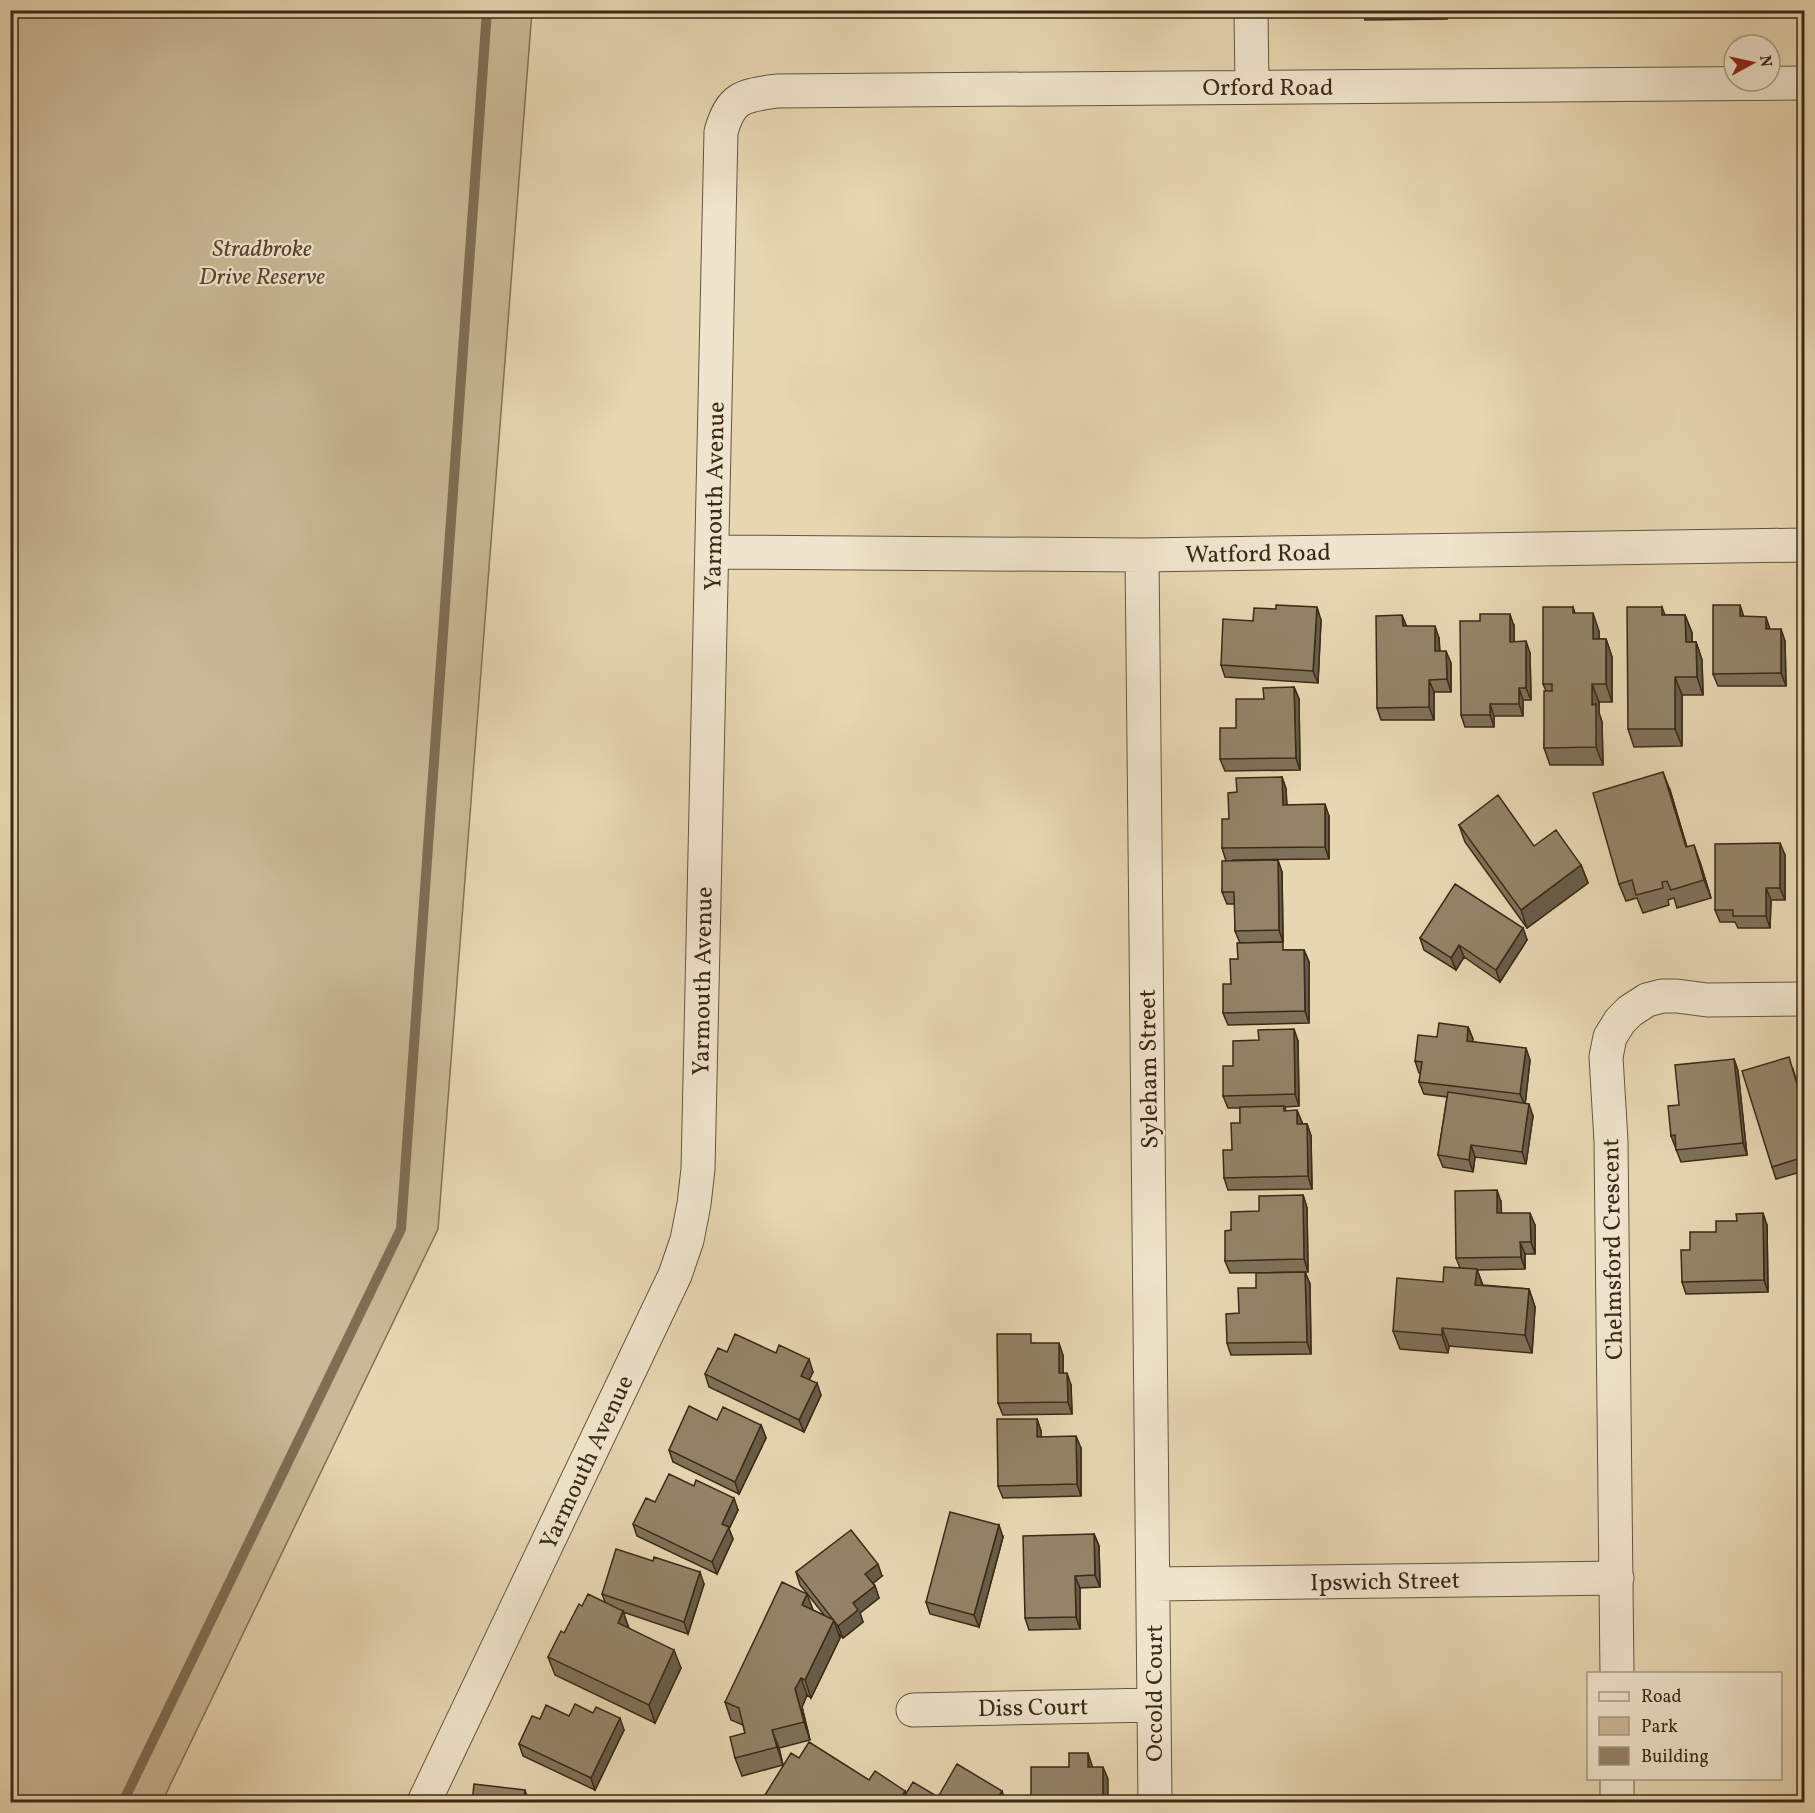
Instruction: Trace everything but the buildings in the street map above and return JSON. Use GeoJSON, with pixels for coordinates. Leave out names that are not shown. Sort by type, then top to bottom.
{"type":"FeatureCollection","features":[{"type":"Feature","properties":{"kind":"street"},"geometry":{"type":"LineString","coordinates":[[1251,10],[1252,87]]}},
{"type":"Feature","properties":{"kind":"street","name":"Orford Road"},"geometry":{"type":"LineString","coordinates":[[734,104],[747,95],[777,91],[1804,83]]}},
{"type":"Feature","properties":{"kind":"street","name":"Yarmouth Avenue"},"geometry":{"type":"LineString","coordinates":[[424,1803],[675,1275],[687,1240],[694,1204],[698,1169],[721,132],[726,116],[734,104]]}},
{"type":"Feature","properties":{"kind":"street","name":"Watford Road"},"geometry":{"type":"LineString","coordinates":[[712,552],[1142,555],[1804,545]]}},
{"type":"Feature","properties":{"kind":"street","name":"Syleham Street"},"geometry":{"type":"LineString","coordinates":[[1142,555],[1154,1584]]}},
{"type":"Feature","properties":{"kind":"street","name":"Chelmsford Crescent"},"geometry":{"type":"LineString","coordinates":[[1617,1672],[1611,1141],[1606,1056],[1610,1037],[1620,1021],[1630,1011],[1647,1000],[1662,996],[1707,1000],[1804,999]]}},
{"type":"Feature","properties":{"kind":"street","name":"Ipswich Street"},"geometry":{"type":"LineString","coordinates":[[1154,1584],[1617,1578]]}},
{"type":"Feature","properties":{"kind":"street","name":"Occold Court"},"geometry":{"type":"LineString","coordinates":[[1154,1584],[1155,1803]]}},
{"type":"Feature","properties":{"kind":"street","name":"Diss Court"},"geometry":{"type":"LineString","coordinates":[[913,1710],[1154,1705]]}},
{"type":"Feature","properties":{"kind":"street"},"geometry":{"type":"LineString","coordinates":[[1617,1780],[1617,1803]]}},
{"type":"Feature","properties":{"kind":"green space","name":"Stradbroke Drive Reserve"},"geometry":{"type":"Polygon","coordinates":[[[11,10],[532,11],[438,1229],[162,1802],[11,1802],[11,10]]]}},
{"type":"Feature","properties":{"kind":"waterway"},"geometry":{"type":"LineString","coordinates":[[123,1802],[401,1229],[487,10]]}}]}
